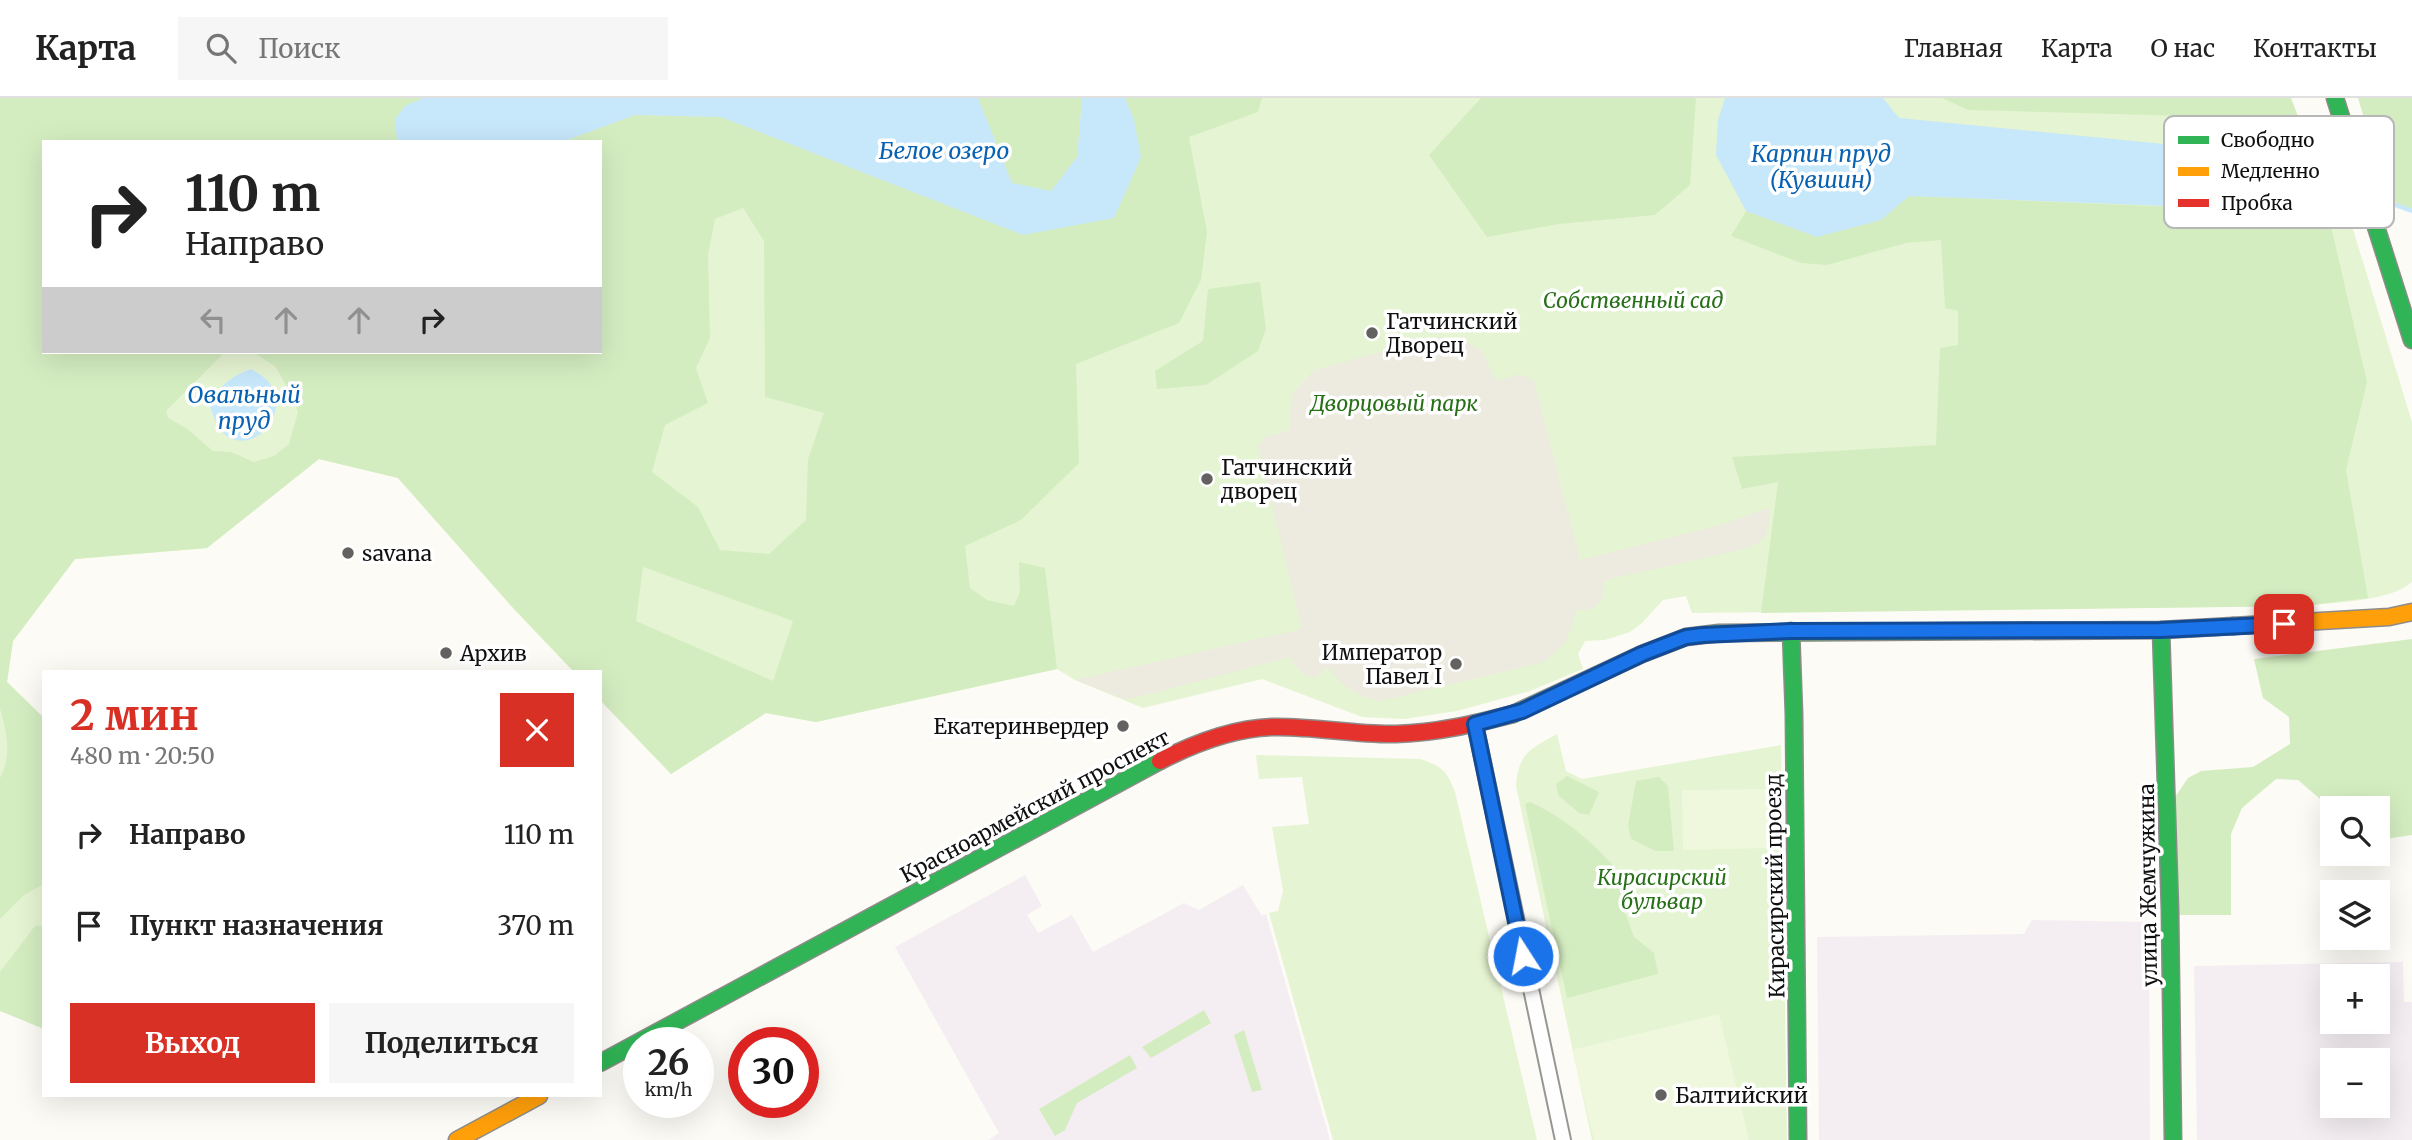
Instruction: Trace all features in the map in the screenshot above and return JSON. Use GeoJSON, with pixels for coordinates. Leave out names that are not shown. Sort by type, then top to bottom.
{"type":"FeatureCollection","features":[{"type":"Feature","properties":{"kind":"main road"},"geometry":{"type":"LineString","coordinates":[[2335,98],[2341,116]]}},
{"type":"Feature","properties":{"kind":"main road"},"geometry":{"type":"LineString","coordinates":[[2375,228],[2412,340]]}},
{"type":"Feature","properties":{"kind":"main road"},"geometry":{"type":"LineString","coordinates":[[2389,617],[2412,597]]}},
{"type":"Feature","properties":{"kind":"main road","name":"Красноармейский проспект"},"geometry":{"type":"LineString","coordinates":[[2389,617],[2412,604]]}},
{"type":"Feature","properties":{"kind":"main road","name":"Красноармейский проспект"},"geometry":{"type":"LineString","coordinates":[[602,1062],[1174,754],[1240,731],[1273,727],[1394,734],[1432,732],[1475,724],[1522,711],[1642,654],[1686,637],[1719,633],[2161,630],[2412,615]]}},
{"type":"Feature","properties":{"kind":"main road","name":"улица Жемчужина"},"geometry":{"type":"LineString","coordinates":[[2161,630],[2170,910],[2173,1140]]}},
{"type":"Feature","properties":{"kind":"main road","name":"Кирасирский проезд"},"geometry":{"type":"LineString","coordinates":[[1791,631],[1798,1140]]}},
{"type":"Feature","properties":{"kind":"main road"},"geometry":{"type":"LineString","coordinates":[[457,1140],[537,1097]]}},
{"type":"Feature","properties":{"kind":"street"},"geometry":{"type":"LineString","coordinates":[[1475,724],[1563,1140]]}},
{"type":"Feature","properties":{"kind":"shaded area"},"geometry":{"type":"Polygon","coordinates":[[[1435,338],[1464,340],[1482,351],[1496,381],[1520,374],[1534,381],[1580,560],[1720,525],[1769,508],[1766,535],[1756,544],[1744,549],[1605,580],[1602,600],[1585,611],[1577,609],[1570,632],[1562,646],[1544,662],[1380,701],[1362,696],[1346,687],[1328,668],[1314,678],[1306,676],[1290,657],[1125,699],[1075,680],[1302,629],[1258,446],[1265,437],[1290,430],[1291,401],[1295,391],[1314,370],[1435,338]]]}},
{"type":"Feature","properties":{"kind":"shaded area"},"geometry":{"type":"Polygon","coordinates":[[[1025,875],[1042,906],[1027,915],[1038,933],[1072,915],[1093,952],[1184,903],[1199,910],[1243,885],[1262,916],[1266,914],[1330,1140],[988,1140],[999,1133],[895,947],[1025,875]]]}},
{"type":"Feature","properties":{"kind":"shaded area"},"geometry":{"type":"Polygon","coordinates":[[[2032,920],[2149,922],[2150,1140],[1819,1140],[1817,937],[2024,934],[2032,920]]]}},
{"type":"Feature","properties":{"kind":"shaded area"},"geometry":{"type":"Polygon","coordinates":[[[2403,962],[2404,1002],[2412,1002],[2412,1140],[2197,1140],[2194,966],[2403,962]]]}},
{"type":"Feature","properties":{"kind":"green space","name":"Дворцовый парк"},"geometry":{"type":"Polygon","coordinates":[[[0,98],[2291,98],[2297,116],[2164,116],[2164,228],[2353,228],[2412,422],[2412,582],[2390,594],[2376,597],[2303,606],[1692,613],[1686,596],[1663,600],[1630,632],[1605,640],[1585,641],[1578,654],[1583,669],[1530,691],[1457,711],[1404,719],[1362,717],[1262,679],[1143,708],[1075,680],[1057,669],[816,722],[766,713],[671,774],[602,702],[602,670],[572,670],[398,478],[319,459],[207,548],[75,559],[13,641],[7,682],[42,716],[42,1015],[0,1011],[0,98]]]}},
{"type":"Feature","properties":{"kind":"green space"},"geometry":{"type":"Polygon","coordinates":[[[0,98],[423,98],[405,106],[395,119],[398,140],[42,140],[42,354],[223,354],[166,411],[168,418],[186,428],[213,451],[231,452],[254,462],[274,456],[289,444],[298,412],[275,366],[256,354],[602,354],[602,140],[567,140],[635,115],[721,117],[1023,235],[1134,120],[1125,98],[1262,98],[1258,112],[1189,137],[1207,232],[1201,280],[1179,323],[1076,364],[1079,463],[1021,520],[965,546],[970,588],[987,600],[1014,606],[1020,592],[1019,562],[1045,568],[1057,669],[816,722],[766,713],[671,774],[602,702],[602,670],[572,670],[398,478],[319,459],[207,548],[75,559],[13,641],[7,682],[42,716],[42,885],[24,895],[0,919],[0,778],[7,753],[5,726],[0,709],[0,98]],[[743,208],[715,219],[708,255],[710,338],[696,368],[708,403],[665,425],[652,472],[698,507],[720,550],[769,554],[806,520],[808,459],[824,413],[765,397],[764,241],[743,208]],[[643,567],[636,621],[773,681],[793,621],[643,567]]]}},
{"type":"Feature","properties":{"kind":"green space"},"geometry":{"type":"Polygon","coordinates":[[[978,98],[1082,98],[1077,157],[1051,191],[1012,183],[978,98]]]}},
{"type":"Feature","properties":{"kind":"green space"},"geometry":{"type":"Polygon","coordinates":[[[1481,98],[1696,98],[1690,185],[1655,215],[1559,224],[1487,237],[1429,155],[1481,98]]]}},
{"type":"Feature","properties":{"kind":"green space"},"geometry":{"type":"Polygon","coordinates":[[[1942,98],[2291,98],[2298,116],[2189,116],[1968,110],[1942,98]]]}},
{"type":"Feature","properties":{"kind":"green space"},"geometry":{"type":"Polygon","coordinates":[[[2358,98],[2412,98],[2412,211],[2394,204],[2394,116],[2363,116],[2358,98]]]}},
{"type":"Feature","properties":{"kind":"green space"},"geometry":{"type":"Polygon","coordinates":[[[1909,196],[2164,206],[2164,228],[2331,228],[2367,382],[2346,470],[2368,598],[2303,606],[1761,613],[1778,482],[1742,489],[1732,457],[1936,445],[1940,348],[1958,345],[1958,311],[1945,308],[1941,240],[1906,243],[1827,265],[1801,263],[1731,236],[1746,211],[1817,237],[1881,220],[1909,196]]]}},
{"type":"Feature","properties":{"kind":"green space"},"geometry":{"type":"Polygon","coordinates":[[[1260,282],[1266,329],[1258,351],[1206,385],[1157,389],[1155,371],[1203,341],[1208,289],[1260,282]]]}},
{"type":"Feature","properties":{"kind":"green space"},"geometry":{"type":"Polygon","coordinates":[[[2412,639],[2412,835],[2390,838],[2390,796],[2320,796],[2320,799],[2298,780],[2276,779],[2242,808],[2231,834],[2231,915],[2179,915],[2175,797],[2188,778],[2201,771],[2253,767],[2290,744],[2289,717],[2263,698],[2254,659],[2412,639]]]}},
{"type":"Feature","properties":{"kind":"green space","name":"Кирасирский бульвар"},"geometry":{"type":"Polygon","coordinates":[[[1557,734],[1566,771],[1582,779],[1781,745],[1787,1140],[1592,1140],[1516,786],[1520,766],[1527,753],[1557,734]]]}},
{"type":"Feature","properties":{"kind":"green space"},"geometry":{"type":"Polygon","coordinates":[[[1256,755],[1420,759],[1433,764],[1446,774],[1455,792],[1537,1140],[1333,1140],[1269,913],[1278,911],[1283,891],[1272,827],[1309,824],[1302,777],[1259,779],[1256,755]]]}},
{"type":"Feature","properties":{"kind":"green space"},"geometry":{"type":"Polygon","coordinates":[[[1567,776],[1599,792],[1589,815],[1579,813],[1558,795],[1556,784],[1567,776]]]}},
{"type":"Feature","properties":{"kind":"green space"},"geometry":{"type":"Polygon","coordinates":[[[1659,777],[1668,786],[1674,851],[1656,851],[1631,839],[1628,826],[1636,781],[1659,777]]]}},
{"type":"Feature","properties":{"kind":"green space"},"geometry":{"type":"Polygon","coordinates":[[[1769,789],[1771,848],[1683,850],[1682,790],[1769,789]]]}},
{"type":"Feature","properties":{"kind":"green space"},"geometry":{"type":"Polygon","coordinates":[[[1530,802],[1559,818],[1585,838],[1630,886],[1623,907],[1634,937],[1654,953],[1658,974],[1567,998],[1525,804],[1530,802]]]}},
{"type":"Feature","properties":{"kind":"green space"},"geometry":{"type":"Polygon","coordinates":[[[35,926],[42,926],[42,1028],[0,1011],[0,972],[35,926]]]}},
{"type":"Feature","properties":{"kind":"green space"},"geometry":{"type":"Polygon","coordinates":[[[1204,1010],[1211,1023],[1151,1058],[1142,1047],[1204,1010]]]}},
{"type":"Feature","properties":{"kind":"green space","name":"Балтийский"},"geometry":{"type":"Polygon","coordinates":[[[1719,1014],[1749,1140],[1594,1140],[1572,1050],[1719,1014]]]}},
{"type":"Feature","properties":{"kind":"green space"},"geometry":{"type":"Polygon","coordinates":[[[1244,1030],[1262,1090],[1252,1092],[1234,1035],[1244,1030]]]}},
{"type":"Feature","properties":{"kind":"green space"},"geometry":{"type":"Polygon","coordinates":[[[1130,1055],[1137,1068],[1077,1103],[1065,1130],[1055,1136],[1039,1109],[1130,1055]]]}},
{"type":"Feature","properties":{"kind":"water","name":"Белое озеро"},"geometry":{"type":"Polygon","coordinates":[[[423,98],[978,98],[1012,183],[1051,191],[1077,157],[1082,98],[1125,98],[1134,120],[1141,157],[1114,218],[1023,235],[721,117],[635,115],[567,140],[397,140],[395,119],[405,106],[423,98]]]}},
{"type":"Feature","properties":{"kind":"water","name":"Карпин пруд (Кувшин)"},"geometry":{"type":"Polygon","coordinates":[[[1725,98],[1883,98],[1899,118],[2164,144],[2164,206],[1909,196],[1881,220],[1817,237],[1746,211],[1716,155],[1718,120],[1725,98]]]}},
{"type":"Feature","properties":{"kind":"water","name":"Овальный пруд"},"geometry":{"type":"Polygon","coordinates":[[[251,369],[265,378],[273,388],[277,402],[271,422],[264,430],[256,437],[237,440],[221,430],[208,402],[227,382],[251,369]]]}},
{"type":"Feature","properties":{"kind":"waterway"},"geometry":{"type":"LineString","coordinates":[[2394,204],[2412,211]]}},
{"type":"Feature","properties":{"kind":"traffic: fast"},"geometry":{"type":"LineString","coordinates":[[2335,98],[2341,116]]}},
{"type":"Feature","properties":{"kind":"traffic: fast"},"geometry":{"type":"LineString","coordinates":[[2376,228],[2412,340]]}},
{"type":"Feature","properties":{"kind":"traffic: fast"},"geometry":{"type":"LineString","coordinates":[[1513,714],[1642,654],[1686,637],[1719,633],[2161,630],[2233,626]]}},
{"type":"Feature","properties":{"kind":"traffic: fast"},"geometry":{"type":"LineString","coordinates":[[2161,630],[2170,910],[2173,1140]]}},
{"type":"Feature","properties":{"kind":"traffic: fast"},"geometry":{"type":"LineString","coordinates":[[1791,631],[1798,1140]]}},
{"type":"Feature","properties":{"kind":"traffic: fast"},"geometry":{"type":"LineString","coordinates":[[602,1062],[1160,761]]}},
{"type":"Feature","properties":{"kind":"traffic: slow"},"geometry":{"type":"LineString","coordinates":[[2233,626],[2389,617],[2412,612]]}},
{"type":"Feature","properties":{"kind":"traffic: slow"},"geometry":{"type":"LineString","coordinates":[[457,1140],[537,1097]]}},
{"type":"Feature","properties":{"kind":"traffic: jam"},"geometry":{"type":"LineString","coordinates":[[1160,761],[1215,738],[1259,728],[1288,727],[1396,734],[1426,732],[1513,714]]}},
{"type":"Feature","properties":{"kind":"place","name":"Гатчинский Дворец"},"geometry":{"type":"Point","coordinates":[1372,333]}},
{"type":"Feature","properties":{"kind":"place","name":"Гатчинский дворец"},"geometry":{"type":"Point","coordinates":[1207,479]}},
{"type":"Feature","properties":{"kind":"place","name":"savana"},"geometry":{"type":"Point","coordinates":[348,553]}},
{"type":"Feature","properties":{"kind":"place","name":"Архив"},"geometry":{"type":"Point","coordinates":[446,653]}},
{"type":"Feature","properties":{"kind":"place","name":"Император Павел I"},"geometry":{"type":"Point","coordinates":[1456,664]}},
{"type":"Feature","properties":{"kind":"place","name":"Екатеринвердер"},"geometry":{"type":"Point","coordinates":[1123,726]}},
{"type":"Feature","properties":{"kind":"place","name":"Балтийский"},"geometry":{"type":"Point","coordinates":[1661,1095]}},
{"type":"Feature","properties":{"kind":"route"},"geometry":{"type":"LineString","coordinates":[[1523,956],[1475,724],[1522,711],[1642,654],[1686,637],[1719,633],[1791,631],[2161,630],[2284,624]]}},
{"type":"Feature","properties":{"kind":"park label","name":"Собственный сад"},"geometry":{"type":"Point","coordinates":[1633,300]}}]}
